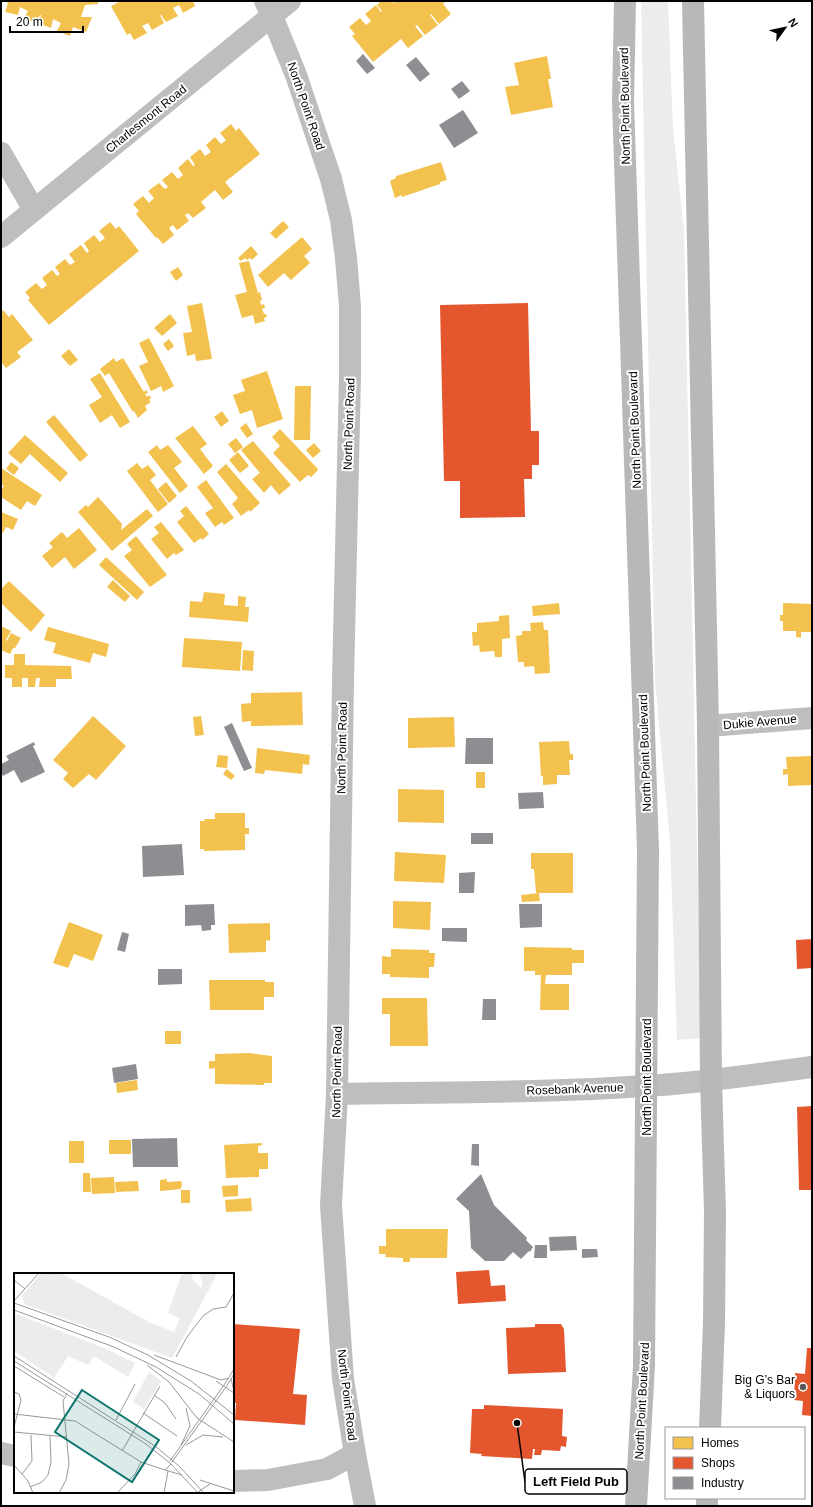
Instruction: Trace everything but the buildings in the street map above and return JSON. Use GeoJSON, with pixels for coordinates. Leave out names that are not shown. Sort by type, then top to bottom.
{"type":"FeatureCollection","features":[{"type":"Feature","properties":{"kind":"main road","name":"North Point Boulevard"},"geometry":{"type":"LineString","coordinates":[[625,1],[624,109],[648,850],[644,1366],[636,1506]]}},
{"type":"Feature","properties":{"kind":"main road"},"geometry":{"type":"LineString","coordinates":[[693,1],[708,726],[711,1081],[715,1212],[714,1323],[710,1427]]}},
{"type":"Feature","properties":{"kind":"street","name":"Charlesmont Road"},"geometry":{"type":"LineString","coordinates":[[1,237],[268,8],[290,1]]}},
{"type":"Feature","properties":{"kind":"street","name":"North Point Road"},"geometry":{"type":"LineString","coordinates":[[268,8],[296,75],[331,180],[341,220],[350,306],[337,1094],[331,1205],[343,1379],[365,1506]]}},
{"type":"Feature","properties":{"kind":"street"},"geometry":{"type":"LineString","coordinates":[[1,153],[34,210]]}},
{"type":"Feature","properties":{"kind":"street","name":"Dukie Avenue"},"geometry":{"type":"LineString","coordinates":[[708,726],[812,718]]}},
{"type":"Feature","properties":{"kind":"street","name":"Rosebank Avenue"},"geometry":{"type":"LineString","coordinates":[[337,1094],[551,1090],[647,1086],[711,1081],[812,1067]]}},
{"type":"Feature","properties":{"kind":"street"},"geometry":{"type":"LineString","coordinates":[[1,1453],[14,1456]]}},
{"type":"Feature","properties":{"kind":"street"},"geometry":{"type":"LineString","coordinates":[[234,1481],[268,1480],[327,1469],[355,1454]]}},
{"type":"Feature","properties":{"kind":"shaded area"},"geometry":{"type":"Polygon","coordinates":[[[641,1],[668,1],[673,129],[684,231],[701,1038],[677,1040],[670,840],[655,682],[641,1]]]}},
{"type":"Feature","properties":{"kind":"place","name":"Big G’s Bar & Liquors"},"geometry":{"type":"Point","coordinates":[803,1387]}},
{"type":"Feature","properties":{"kind":"place","name":"Left Field Pub"},"geometry":{"type":"Point","coordinates":[517,1423]}}]}
